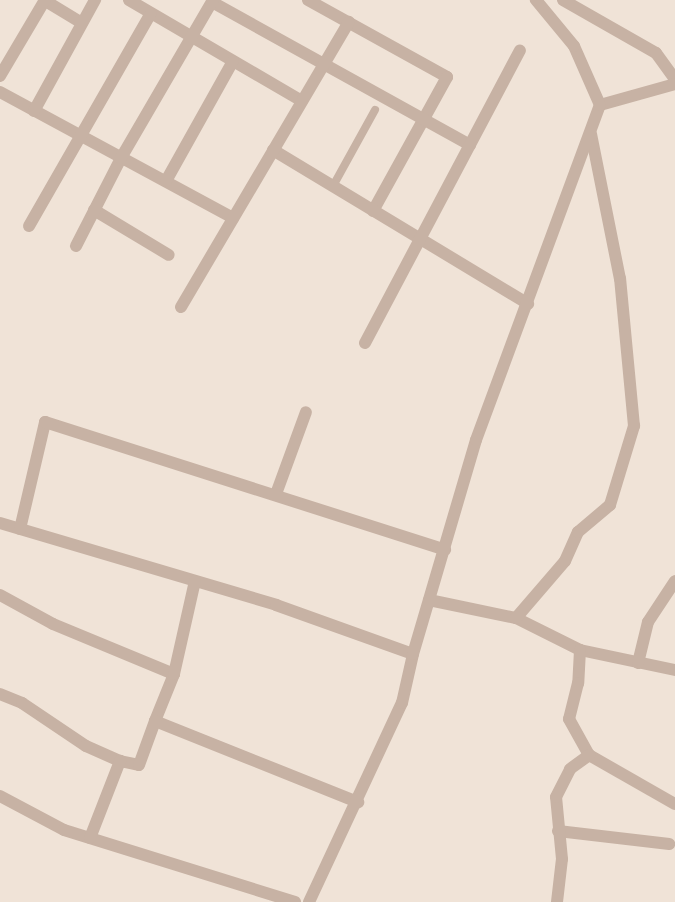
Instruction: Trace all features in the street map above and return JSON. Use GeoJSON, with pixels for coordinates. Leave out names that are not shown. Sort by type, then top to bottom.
{"type":"FeatureCollection","features":[{"type":"Feature","properties":{"kind":"street"},"geometry":{"type":"LineString","coordinates":[[0,76],[44,0],[82,23]]}},
{"type":"Feature","properties":{"kind":"street"},"geometry":{"type":"LineString","coordinates":[[34,111],[95,0]]}},
{"type":"Feature","properties":{"kind":"street"},"geometry":{"type":"LineString","coordinates":[[129,0],[302,101]]}},
{"type":"Feature","properties":{"kind":"street"},"geometry":{"type":"LineString","coordinates":[[308,0],[447,77],[373,210]]}},
{"type":"Feature","properties":{"kind":"street"},"geometry":{"type":"LineString","coordinates":[[309,902],[358,802],[402,703],[413,654],[476,440],[528,304],[600,105],[574,46],[536,0]]}},
{"type":"Feature","properties":{"kind":"street"},"geometry":{"type":"LineString","coordinates":[[563,0],[656,53],[675,78]]}},
{"type":"Feature","properties":{"kind":"street"},"geometry":{"type":"LineString","coordinates":[[76,246],[122,158],[213,1],[323,66],[470,145]]}},
{"type":"Feature","properties":{"kind":"street"},"geometry":{"type":"LineString","coordinates":[[29,226],[151,13]]}},
{"type":"Feature","properties":{"kind":"street"},"geometry":{"type":"LineString","coordinates":[[181,306],[349,22]]}},
{"type":"Feature","properties":{"kind":"street"},"geometry":{"type":"LineString","coordinates":[[366,343],[419,238],[520,50]]}},
{"type":"Feature","properties":{"kind":"street"},"geometry":{"type":"LineString","coordinates":[[166,182],[233,60]]}},
{"type":"Feature","properties":{"kind":"street"},"geometry":{"type":"LineString","coordinates":[[600,105],[675,84]]}},
{"type":"Feature","properties":{"kind":"street"},"geometry":{"type":"LineString","coordinates":[[0,92],[233,218]]}},
{"type":"Feature","properties":{"kind":"street"},"geometry":{"type":"LineString","coordinates":[[516,618],[565,561],[578,532],[610,505],[634,426],[620,279],[591,132]]}},
{"type":"Feature","properties":{"kind":"street"},"geometry":{"type":"LineString","coordinates":[[272,150],[528,304]]}},
{"type":"Feature","properties":{"kind":"street"},"geometry":{"type":"LineString","coordinates":[[94,210],[169,255]]}},
{"type":"Feature","properties":{"kind":"street"},"geometry":{"type":"LineString","coordinates":[[276,494],[306,412]]}},
{"type":"Feature","properties":{"kind":"street"},"geometry":{"type":"LineString","coordinates":[[20,529],[45,422],[276,494],[445,550]]}},
{"type":"Feature","properties":{"kind":"street"},"geometry":{"type":"LineString","coordinates":[[0,523],[195,581],[413,654]]}},
{"type":"Feature","properties":{"kind":"street"},"geometry":{"type":"LineString","coordinates":[[0,694],[22,704],[86,746],[120,761],[140,765],[174,674],[195,581]]}},
{"type":"Feature","properties":{"kind":"street"},"geometry":{"type":"LineString","coordinates":[[638,663],[648,622],[675,581]]}},
{"type":"Feature","properties":{"kind":"street"},"geometry":{"type":"LineString","coordinates":[[0,595],[53,624],[174,674]]}},
{"type":"Feature","properties":{"kind":"street"},"geometry":{"type":"LineString","coordinates":[[429,600],[516,618],[580,650],[675,670]]}},
{"type":"Feature","properties":{"kind":"street"},"geometry":{"type":"LineString","coordinates":[[580,650],[578,683],[569,719],[588,755],[675,804]]}},
{"type":"Feature","properties":{"kind":"street"},"geometry":{"type":"LineString","coordinates":[[155,721],[358,802]]}},
{"type":"Feature","properties":{"kind":"street"},"geometry":{"type":"LineString","coordinates":[[557,902],[562,859],[556,797],[570,770],[588,755]]}},
{"type":"Feature","properties":{"kind":"street"},"geometry":{"type":"LineString","coordinates":[[90,838],[120,761]]}},
{"type":"Feature","properties":{"kind":"street"},"geometry":{"type":"LineString","coordinates":[[0,796],[64,830],[295,902]]}},
{"type":"Feature","properties":{"kind":"street"},"geometry":{"type":"LineString","coordinates":[[558,831],[669,844]]}},
{"type":"Feature","properties":{"kind":"lane"},"geometry":{"type":"LineString","coordinates":[[333,186],[375,110]]}}]}
